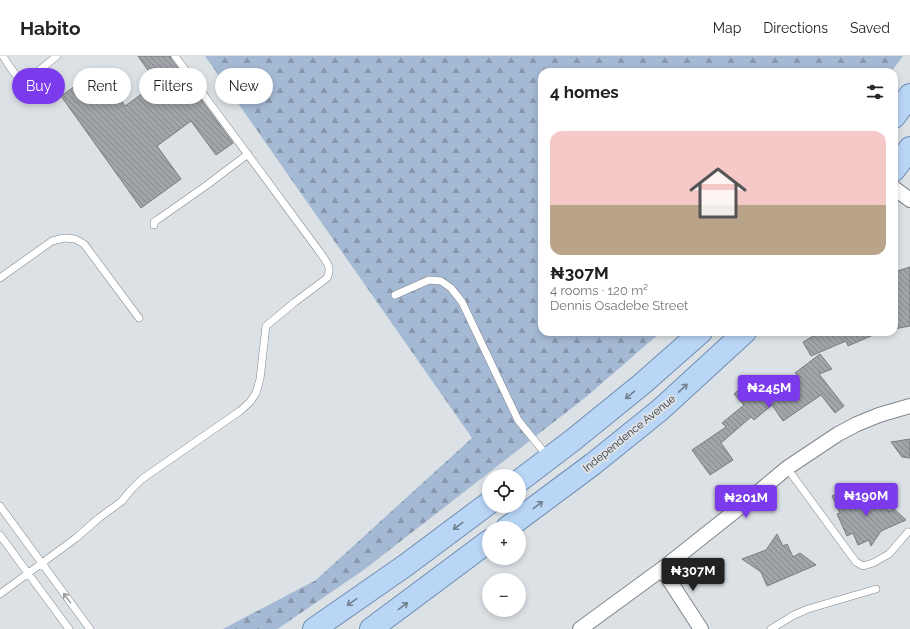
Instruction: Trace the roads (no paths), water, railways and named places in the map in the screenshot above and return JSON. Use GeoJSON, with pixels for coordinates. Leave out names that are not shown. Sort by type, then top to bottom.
{"type":"FeatureCollection","features":[{"type":"Feature","properties":{"kind":"main road"},"geometry":{"type":"LineString","coordinates":[[898,112],[910,95]]}},
{"type":"Feature","properties":{"kind":"main road"},"geometry":{"type":"LineString","coordinates":[[898,164],[910,148]]}},
{"type":"Feature","properties":{"kind":"main road"},"geometry":{"type":"LineString","coordinates":[[526,476],[642,384],[696,336]]}},
{"type":"Feature","properties":{"kind":"main road","name":"Independence Avenue"},"geometry":{"type":"LineString","coordinates":[[516,521],[593,464],[660,410],[741,336]]}},
{"type":"Feature","properties":{"kind":"main road"},"geometry":{"type":"LineString","coordinates":[[314,629],[406,565],[482,508]]}},
{"type":"Feature","properties":{"kind":"main road"},"geometry":{"type":"LineString","coordinates":[[372,629],[482,547]]}},
{"type":"Feature","properties":{"kind":"street"},"geometry":{"type":"LineString","coordinates":[[898,191],[910,200]]}},
{"type":"Feature","properties":{"kind":"street"},"geometry":{"type":"LineString","coordinates":[[580,629],[662,569],[787,468],[851,427],[879,415],[910,406]]}},
{"type":"Feature","properties":{"kind":"street"},"geometry":{"type":"LineString","coordinates":[[662,569],[701,629]]}},
{"type":"Feature","properties":{"kind":"lane"},"geometry":{"type":"LineString","coordinates":[[3,56],[15,73],[22,78],[32,76],[57,56]]}},
{"type":"Feature","properties":{"kind":"lane"},"geometry":{"type":"LineString","coordinates":[[0,594],[122,502],[142,479],[240,411],[250,402],[256,393],[260,378],[266,326],[327,278],[329,274],[330,270],[328,265],[319,251],[175,56]]}},
{"type":"Feature","properties":{"kind":"lane"},"geometry":{"type":"LineString","coordinates":[[154,225],[154,222],[191,197],[248,154]]}},
{"type":"Feature","properties":{"kind":"lane"},"geometry":{"type":"LineString","coordinates":[[1,276],[52,241],[64,238],[75,239],[84,244],[139,318]]}},
{"type":"Feature","properties":{"kind":"lane"},"geometry":{"type":"LineString","coordinates":[[395,295],[429,280],[441,281],[451,288],[462,302],[518,420],[549,459]]}},
{"type":"Feature","properties":{"kind":"lane"},"geometry":{"type":"LineString","coordinates":[[787,468],[856,562],[863,566],[874,563],[889,554],[908,532]]}},
{"type":"Feature","properties":{"kind":"lane"},"geometry":{"type":"LineString","coordinates":[[0,506],[90,629]]}},
{"type":"Feature","properties":{"kind":"lane"},"geometry":{"type":"LineString","coordinates":[[0,535],[69,629]]}},
{"type":"Feature","properties":{"kind":"lane"},"geometry":{"type":"LineString","coordinates":[[771,629],[794,615],[808,609],[876,588]]}}]}
